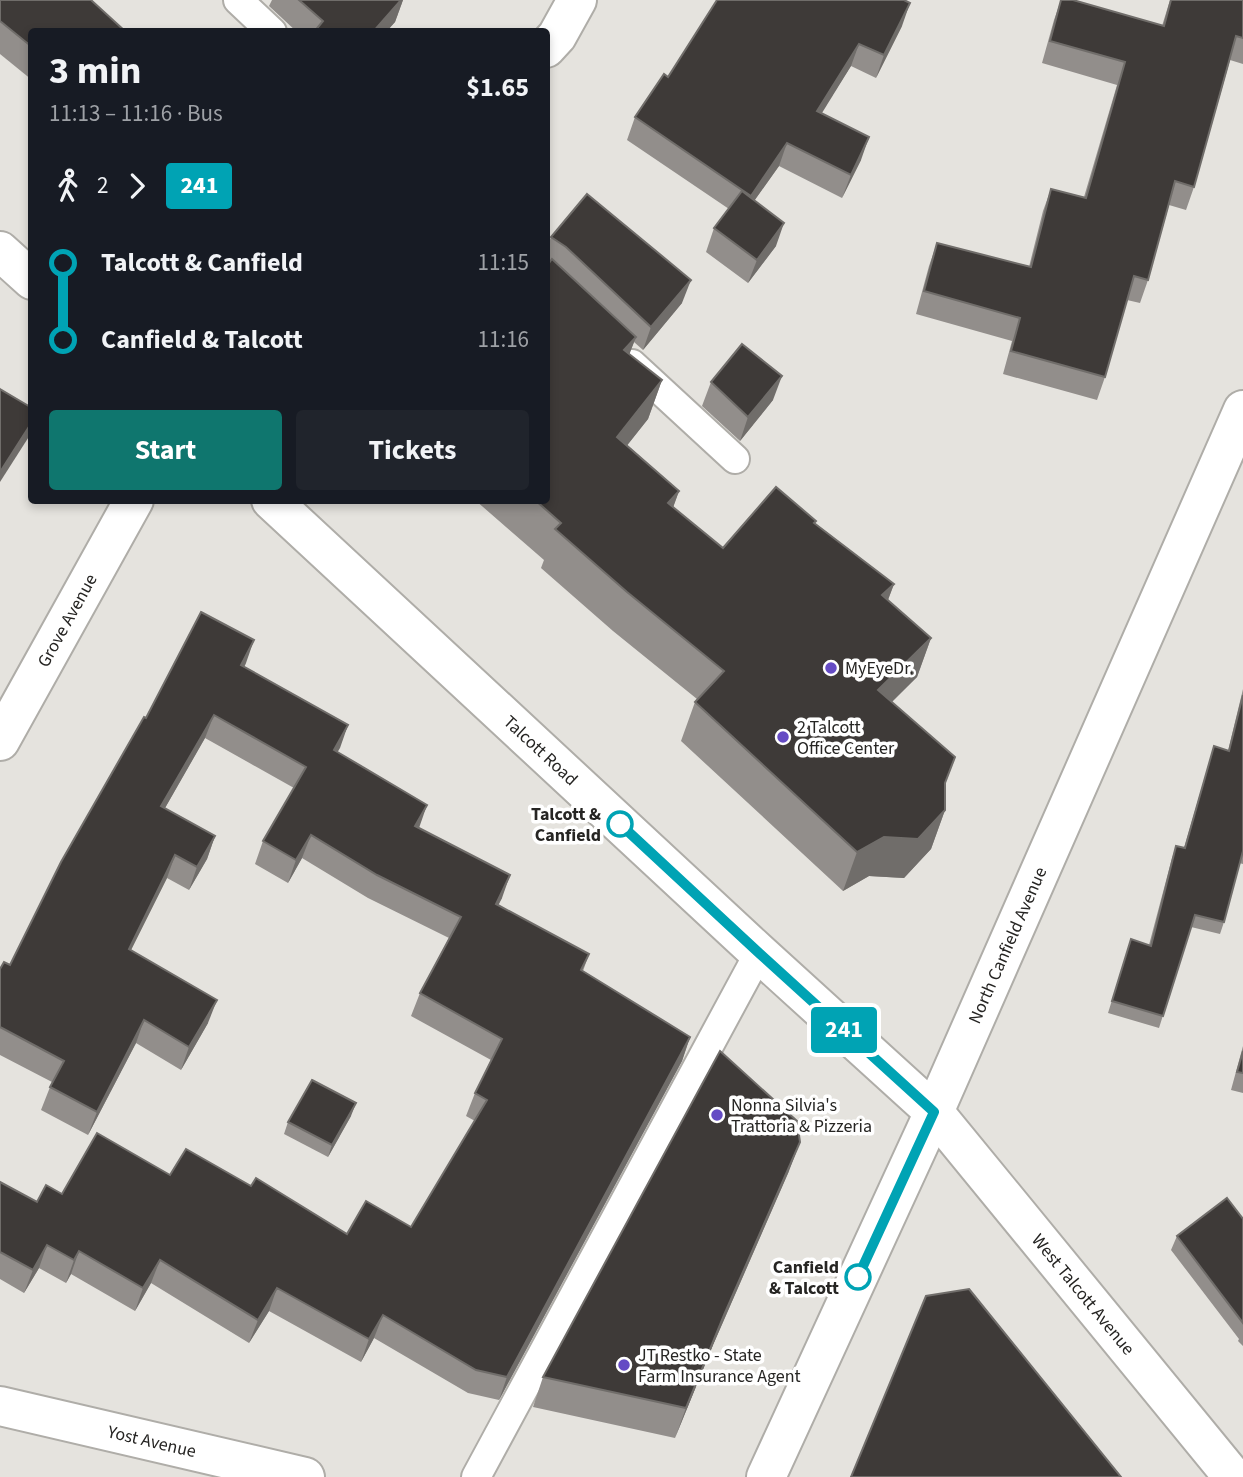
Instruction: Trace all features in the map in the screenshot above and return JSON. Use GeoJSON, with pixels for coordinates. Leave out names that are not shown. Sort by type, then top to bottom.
{"type":"FeatureCollection","features":[{"type":"Feature","properties":{"kind":"street"},"geometry":{"type":"LineString","coordinates":[[550,43],[577,0]]}},
{"type":"Feature","properties":{"kind":"street"},"geometry":{"type":"LineString","coordinates":[[0,251],[28,276]]}},
{"type":"Feature","properties":{"kind":"street","name":"North Canfield Avenue"},"geometry":{"type":"LineString","coordinates":[[766,1477],[934,1112],[1243,410]]}},
{"type":"Feature","properties":{"kind":"street","name":"Grove Avenue"},"geometry":{"type":"LineString","coordinates":[[0,741],[132,504]]}},
{"type":"Feature","properties":{"kind":"street","name":"Talcott Road"},"geometry":{"type":"LineString","coordinates":[[275,504],[934,1112]]}},
{"type":"Feature","properties":{"kind":"street","name":"West Talcott Avenue"},"geometry":{"type":"LineString","coordinates":[[934,1112],[1233,1477]]}},
{"type":"Feature","properties":{"kind":"street","name":"Yost Avenue"},"geometry":{"type":"LineString","coordinates":[[0,1406],[305,1477]]}},
{"type":"Feature","properties":{"kind":"lane"},"geometry":{"type":"LineString","coordinates":[[238,0],[268,28]]}},
{"type":"Feature","properties":{"kind":"lane"},"geometry":{"type":"LineString","coordinates":[[615,348],[735,459]]}},
{"type":"Feature","properties":{"kind":"lane"},"geometry":{"type":"LineString","coordinates":[[477,1477],[759,953]]}},
{"type":"Feature","properties":{"kind":"building"},"geometry":{"type":"Polygon","coordinates":[[[0,0],[91,0],[122,28],[28,28],[28,44],[0,21],[0,0]]]}},
{"type":"Feature","properties":{"kind":"building"},"geometry":{"type":"Polygon","coordinates":[[[299,0],[401,0],[376,28],[317,28],[323,21],[299,0]]]}},
{"type":"Feature","properties":{"kind":"building"},"geometry":{"type":"Polygon","coordinates":[[[717,0],[904,0],[910,3],[884,55],[859,44],[817,111],[869,137],[851,175],[787,143],[751,196],[635,117],[664,74],[668,77],[717,0]]]}},
{"type":"Feature","properties":{"kind":"building"},"geometry":{"type":"Polygon","coordinates":[[[1061,0],[1073,0],[1164,26],[1171,0],[1243,0],[1243,38],[1236,36],[1194,187],[1175,181],[1148,280],[1134,276],[1105,377],[1011,351],[1020,318],[924,291],[937,243],[1031,267],[1051,189],[1086,198],[1125,62],[1050,41],[1061,0]]]}},
{"type":"Feature","properties":{"kind":"building"},"geometry":{"type":"Polygon","coordinates":[[[742,191],[784,223],[757,260],[714,228],[742,191]]]}},
{"type":"Feature","properties":{"kind":"building"},"geometry":{"type":"Polygon","coordinates":[[[587,194],[691,280],[651,327],[566,247],[551,237],[587,194]]]}},
{"type":"Feature","properties":{"kind":"building"},"geometry":{"type":"Polygon","coordinates":[[[552,259],[636,337],[624,350],[662,380],[617,437],[679,491],[668,503],[723,548],[776,487],[816,521],[814,523],[894,584],[882,595],[931,638],[878,690],[955,757],[945,783],[945,810],[918,839],[884,837],[857,852],[695,702],[724,671],[555,529],[561,523],[540,504],[550,504],[552,259]]]}},
{"type":"Feature","properties":{"kind":"building"},"geometry":{"type":"Polygon","coordinates":[[[742,344],[782,376],[748,417],[711,382],[742,344]]]}},
{"type":"Feature","properties":{"kind":"building"},"geometry":{"type":"Polygon","coordinates":[[[0,389],[28,406],[28,428],[0,472],[0,389]]]}},
{"type":"Feature","properties":{"kind":"building"},"geometry":{"type":"Polygon","coordinates":[[[201,612],[254,640],[241,665],[348,725],[334,750],[427,805],[415,826],[510,875],[496,904],[589,954],[581,970],[690,1037],[507,1377],[476,1370],[383,1315],[369,1339],[277,1288],[258,1320],[160,1260],[143,1288],[79,1251],[74,1260],[47,1245],[33,1270],[0,1252],[0,1182],[37,1202],[46,1185],[62,1194],[97,1133],[170,1175],[186,1149],[251,1186],[256,1178],[347,1234],[366,1201],[411,1227],[487,1100],[475,1093],[502,1039],[420,993],[461,917],[377,875],[311,835],[296,860],[263,841],[306,767],[214,715],[161,806],[215,836],[197,867],[175,855],[129,949],[217,1000],[189,1047],[144,1020],[97,1112],[50,1087],[64,1061],[0,1027],[0,969],[4,962],[10,965],[61,862],[144,717],[146,718],[201,612]]]}},
{"type":"Feature","properties":{"kind":"building"},"geometry":{"type":"Polygon","coordinates":[[[1243,695],[1243,851],[1224,922],[1195,915],[1163,1016],[1112,1001],[1131,939],[1151,946],[1176,846],[1185,848],[1214,746],[1229,751],[1243,695]]]}},
{"type":"Feature","properties":{"kind":"building"},"geometry":{"type":"Polygon","coordinates":[[[720,1051],[797,1121],[800,1142],[686,1408],[543,1377],[720,1051]]]}},
{"type":"Feature","properties":{"kind":"building"},"geometry":{"type":"Polygon","coordinates":[[[1243,1051],[1243,1073],[1237,1072],[1243,1051]]]}},
{"type":"Feature","properties":{"kind":"building"},"geometry":{"type":"Polygon","coordinates":[[[312,1080],[356,1103],[332,1145],[288,1122],[312,1080]]]}},
{"type":"Feature","properties":{"kind":"building"},"geometry":{"type":"Polygon","coordinates":[[[1227,1198],[1243,1219],[1243,1323],[1177,1236],[1227,1198]]]}},
{"type":"Feature","properties":{"kind":"building"},"geometry":{"type":"Polygon","coordinates":[[[969,1289],[1121,1477],[851,1477],[926,1296],[969,1289]]]}},
{"type":"Feature","properties":{"kind":"bus line","name":"241"},"geometry":{"type":"LineString","coordinates":[[620,824],[934,1112],[858,1277]]}},
{"type":"Feature","properties":{"kind":"place","name":"MyEyeDr."},"geometry":{"type":"Point","coordinates":[831,668]}},
{"type":"Feature","properties":{"kind":"place","name":"2 Talcott Office Center"},"geometry":{"type":"Point","coordinates":[783,737]}},
{"type":"Feature","properties":{"kind":"place","name":"Talcott & Canfield"},"geometry":{"type":"Point","coordinates":[620,824]}},
{"type":"Feature","properties":{"kind":"place","name":"Nonna Silvia's Trattoria & Pizzeria"},"geometry":{"type":"Point","coordinates":[717,1115]}},
{"type":"Feature","properties":{"kind":"place","name":"Canfield & Talcott"},"geometry":{"type":"Point","coordinates":[858,1277]}},
{"type":"Feature","properties":{"kind":"place","name":"JT Restko - State Farm Insurance Agent"},"geometry":{"type":"Point","coordinates":[624,1365]}}]}
